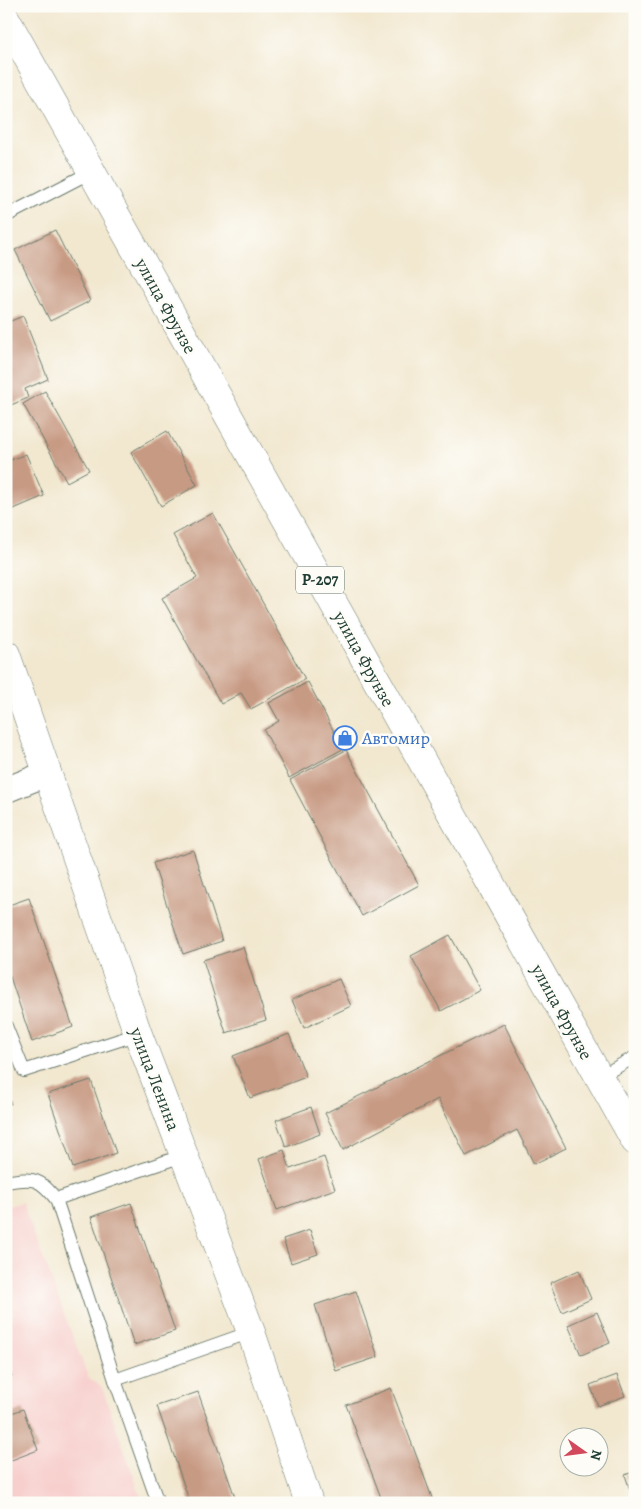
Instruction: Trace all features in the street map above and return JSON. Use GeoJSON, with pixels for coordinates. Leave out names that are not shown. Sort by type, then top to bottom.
{"type":"FeatureCollection","features":[{"type":"Feature","properties":{"kind":"main road","name":"улица Фрунзе"},"geometry":{"type":"LineString","coordinates":[[10,34],[91,172],[635,1141]]}},
{"type":"Feature","properties":{"kind":"main road","name":"улица Ленина"},"geometry":{"type":"LineString","coordinates":[[6,654],[138,1034],[251,1332],[309,1503]]}},
{"type":"Feature","properties":{"kind":"street"},"geometry":{"type":"LineString","coordinates":[[6,790],[48,773]]}},
{"type":"Feature","properties":{"kind":"lane"},"geometry":{"type":"LineString","coordinates":[[6,216],[91,172]]}},
{"type":"Feature","properties":{"kind":"lane"},"geometry":{"type":"LineString","coordinates":[[6,1026],[24,1071],[138,1034]]}},
{"type":"Feature","properties":{"kind":"lane"},"geometry":{"type":"LineString","coordinates":[[599,1077],[635,1057]]}},
{"type":"Feature","properties":{"kind":"lane"},"geometry":{"type":"LineString","coordinates":[[56,1199],[185,1154]]}},
{"type":"Feature","properties":{"kind":"lane"},"geometry":{"type":"LineString","coordinates":[[6,1182],[29,1179],[44,1184],[56,1199],[115,1380],[158,1503]]}},
{"type":"Feature","properties":{"kind":"lane"},"geometry":{"type":"LineString","coordinates":[[115,1380],[251,1332]]}},
{"type":"Feature","properties":{"kind":"shaded area"},"geometry":{"type":"Polygon","coordinates":[[[22,1202],[88,1377],[102,1387],[143,1503],[6,1503],[6,1207],[22,1202]]]}},
{"type":"Feature","properties":{"kind":"building"},"geometry":{"type":"Polygon","coordinates":[[[55,230],[90,301],[50,321],[15,250],[55,230]]]}},
{"type":"Feature","properties":{"kind":"building"},"geometry":{"type":"Polygon","coordinates":[[[23,316],[48,379],[25,389],[28,398],[6,407],[6,323],[23,316]]]}},
{"type":"Feature","properties":{"kind":"building"},"geometry":{"type":"Polygon","coordinates":[[[45,391],[89,470],[67,482],[23,404],[45,391]]]}},
{"type":"Feature","properties":{"kind":"building"},"geometry":{"type":"Polygon","coordinates":[[[167,431],[197,485],[161,506],[131,452],[167,431]]]}},
{"type":"Feature","properties":{"kind":"building"},"geometry":{"type":"Polygon","coordinates":[[[26,454],[44,496],[9,511],[6,505],[6,462],[26,454]]]}},
{"type":"Feature","properties":{"kind":"building"},"geometry":{"type":"Polygon","coordinates":[[[213,513],[305,679],[251,709],[241,693],[221,704],[162,598],[197,578],[173,535],[213,513]]]}},
{"type":"Feature","properties":{"kind":"building"},"geometry":{"type":"Polygon","coordinates":[[[308,682],[343,749],[289,778],[264,730],[279,721],[269,703],[308,682]]]}},
{"type":"Feature","properties":{"kind":"building"},"geometry":{"type":"Polygon","coordinates":[[[346,750],[419,885],[362,916],[290,780],[346,750]]]}},
{"type":"Feature","properties":{"kind":"building"},"geometry":{"type":"Polygon","coordinates":[[[193,850],[222,941],[183,954],[153,863],[193,850]]]}},
{"type":"Feature","properties":{"kind":"building"},"geometry":{"type":"Polygon","coordinates":[[[29,898],[73,1027],[32,1042],[6,965],[6,906],[29,898]]]}},
{"type":"Feature","properties":{"kind":"building"},"geometry":{"type":"Polygon","coordinates":[[[450,935],[480,990],[441,1011],[411,956],[450,935]]]}},
{"type":"Feature","properties":{"kind":"building"},"geometry":{"type":"Polygon","coordinates":[[[243,947],[266,1020],[226,1033],[203,960],[243,947]]]}},
{"type":"Feature","properties":{"kind":"building"},"geometry":{"type":"Polygon","coordinates":[[[339,979],[351,1006],[304,1028],[292,1000],[339,979]]]}},
{"type":"Feature","properties":{"kind":"building"},"geometry":{"type":"Polygon","coordinates":[[[504,1024],[566,1148],[534,1164],[517,1130],[466,1156],[438,1099],[343,1150],[325,1113],[504,1024]]]}},
{"type":"Feature","properties":{"kind":"building"},"geometry":{"type":"Polygon","coordinates":[[[289,1034],[306,1077],[250,1098],[233,1056],[289,1034]]]}},
{"type":"Feature","properties":{"kind":"building"},"geometry":{"type":"Polygon","coordinates":[[[91,1080],[116,1153],[73,1168],[48,1094],[91,1080]]]}},
{"type":"Feature","properties":{"kind":"building"},"geometry":{"type":"Polygon","coordinates":[[[6,1090],[11,1104],[6,1105],[6,1090]]]}},
{"type":"Feature","properties":{"kind":"building"},"geometry":{"type":"Polygon","coordinates":[[[311,1107],[320,1134],[286,1147],[276,1120],[311,1107]]]}},
{"type":"Feature","properties":{"kind":"building"},"geometry":{"type":"Polygon","coordinates":[[[284,1150],[290,1169],[324,1157],[335,1189],[277,1210],[259,1159],[284,1150]]]}},
{"type":"Feature","properties":{"kind":"building"},"geometry":{"type":"Polygon","coordinates":[[[131,1203],[175,1331],[134,1345],[91,1217],[131,1203]]]}},
{"type":"Feature","properties":{"kind":"building"},"geometry":{"type":"Polygon","coordinates":[[[310,1230],[318,1254],[291,1263],[283,1239],[310,1230]]]}},
{"type":"Feature","properties":{"kind":"building"},"geometry":{"type":"Polygon","coordinates":[[[579,1270],[591,1299],[562,1312],[550,1283],[579,1270]]]}},
{"type":"Feature","properties":{"kind":"building"},"geometry":{"type":"Polygon","coordinates":[[[356,1291],[378,1357],[336,1371],[315,1305],[356,1291]]]}},
{"type":"Feature","properties":{"kind":"building"},"geometry":{"type":"Polygon","coordinates":[[[597,1312],[610,1343],[581,1355],[568,1325],[597,1312]]]}},
{"type":"Feature","properties":{"kind":"building"},"geometry":{"type":"Polygon","coordinates":[[[6,1362],[12,1376],[6,1378],[6,1362]]]}},
{"type":"Feature","properties":{"kind":"building"},"geometry":{"type":"Polygon","coordinates":[[[617,1375],[625,1396],[598,1406],[590,1385],[617,1375]]]}},
{"type":"Feature","properties":{"kind":"building"},"geometry":{"type":"Polygon","coordinates":[[[391,1388],[434,1503],[383,1503],[346,1405],[391,1388]]]}},
{"type":"Feature","properties":{"kind":"building"},"geometry":{"type":"Polygon","coordinates":[[[198,1392],[237,1503],[190,1503],[157,1406],[198,1392]]]}},
{"type":"Feature","properties":{"kind":"building"},"geometry":{"type":"Polygon","coordinates":[[[23,1409],[38,1450],[6,1462],[6,1415],[23,1409]]]}},
{"type":"Feature","properties":{"kind":"building"},"geometry":{"type":"Polygon","coordinates":[[[635,1471],[635,1495],[632,1496],[625,1475],[635,1471]]]}},
{"type":"Feature","properties":{"kind":"place","name":"Автомир"},"geometry":{"type":"Point","coordinates":[345,738]}}]}
